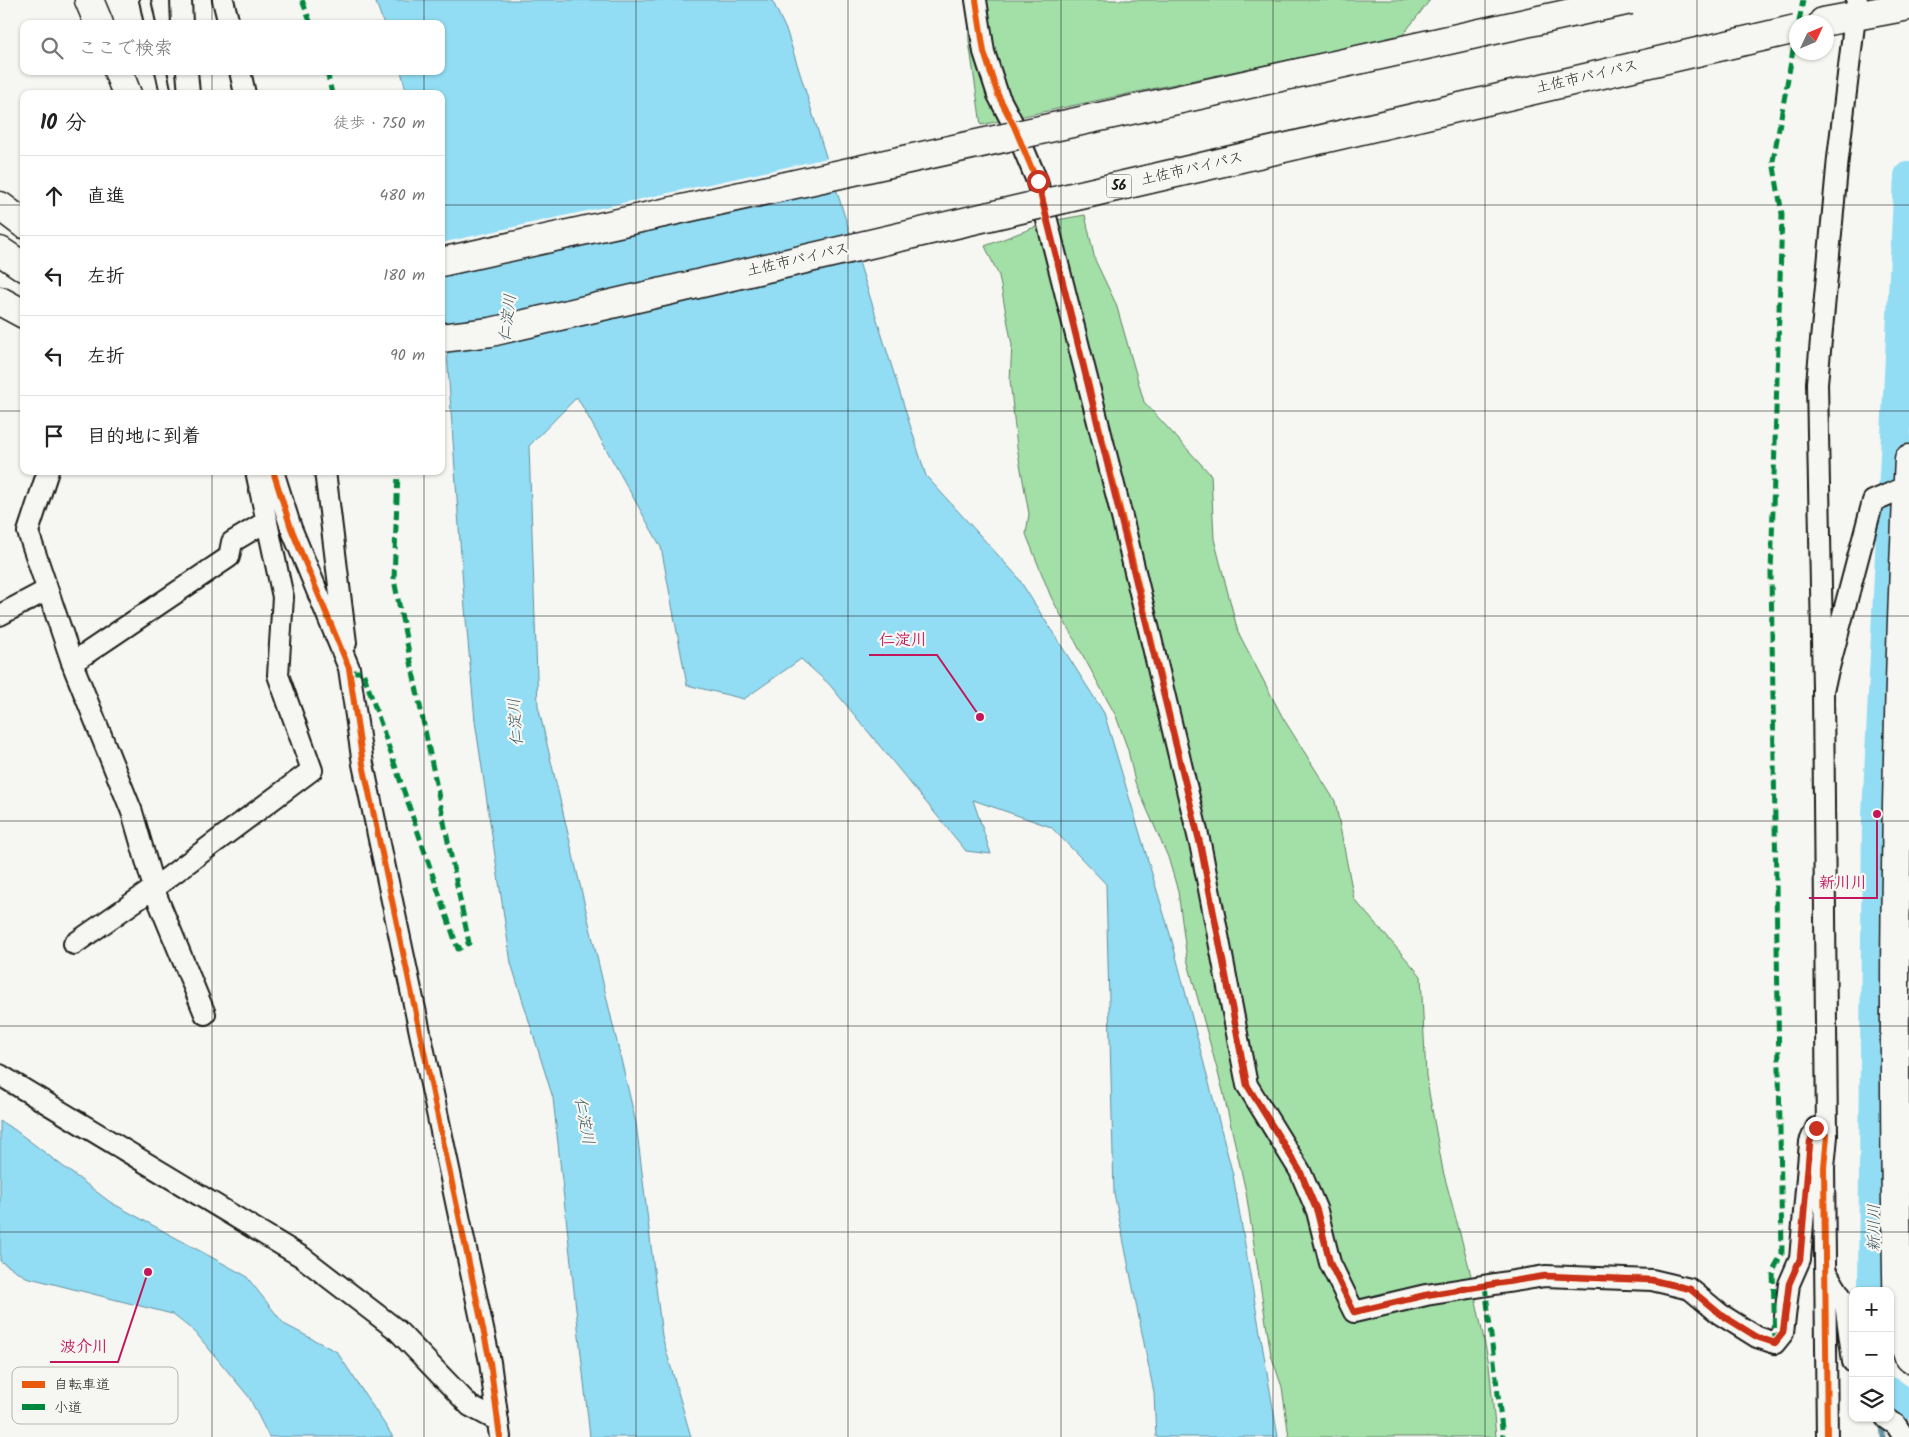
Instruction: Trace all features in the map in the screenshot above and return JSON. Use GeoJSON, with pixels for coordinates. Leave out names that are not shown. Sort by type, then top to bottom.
{"type":"FeatureCollection","features":[{"type":"Feature","properties":{"kind":"main road"},"geometry":{"type":"LineString","coordinates":[[90,0],[98,20]]}},
{"type":"Feature","properties":{"kind":"main road"},"geometry":{"type":"LineString","coordinates":[[445,261],[1630,0]]}},
{"type":"Feature","properties":{"kind":"main road"},"geometry":{"type":"LineString","coordinates":[[1834,18],[1855,10],[1904,7]]}},
{"type":"Feature","properties":{"kind":"main road","name":"土佐市バイパス"},"geometry":{"type":"LineString","coordinates":[[445,338],[491,332],[1789,31]]}},
{"type":"Feature","properties":{"kind":"main road"},"geometry":{"type":"LineString","coordinates":[[120,75],[125,90]]}},
{"type":"Feature","properties":{"kind":"main road"},"geometry":{"type":"LineString","coordinates":[[0,206],[20,221]]}},
{"type":"Feature","properties":{"kind":"main road"},"geometry":{"type":"LineString","coordinates":[[0,251],[20,264]]}},
{"type":"Feature","properties":{"kind":"main road"},"geometry":{"type":"LineString","coordinates":[[0,301],[20,312]]}},
{"type":"Feature","properties":{"kind":"main road"},"geometry":{"type":"LineString","coordinates":[[1909,459],[1893,1102],[1898,1326],[1909,1358]]}},
{"type":"Feature","properties":{"kind":"street"},"geometry":{"type":"LineString","coordinates":[[181,0],[182,20]]}},
{"type":"Feature","properties":{"kind":"street"},"geometry":{"type":"LineString","coordinates":[[223,0],[228,20]]}},
{"type":"Feature","properties":{"kind":"street"},"geometry":{"type":"LineString","coordinates":[[976,0],[984,52],[998,95],[1038,181],[1201,848],[1247,1085],[1300,1171],[1317,1211],[1330,1263],[1354,1312],[1426,1295],[1545,1276],[1652,1280],[1690,1289],[1720,1314],[1757,1337],[1775,1343],[1783,1333],[1789,1284],[1800,1259],[1810,1142],[1816,1128],[1827,1136]]}},
{"type":"Feature","properties":{"kind":"street"},"geometry":{"type":"LineString","coordinates":[[1827,1437],[1824,1167],[1827,1136],[1823,688],[1817,383],[1838,158],[1855,10]]}},
{"type":"Feature","properties":{"kind":"street"},"geometry":{"type":"LineString","coordinates":[[187,75],[189,90]]}},
{"type":"Feature","properties":{"kind":"street"},"geometry":{"type":"LineString","coordinates":[[241,75],[244,90]]}},
{"type":"Feature","properties":{"kind":"street"},"geometry":{"type":"LineString","coordinates":[[47,475],[28,532],[72,663],[132,812],[154,888],[206,1014]]}},
{"type":"Feature","properties":{"kind":"street"},"geometry":{"type":"LineString","coordinates":[[74,944],[154,888],[312,770],[278,675],[283,597],[257,475]]}},
{"type":"Feature","properties":{"kind":"street"},"geometry":{"type":"LineString","coordinates":[[274,475],[291,528],[350,672]]}},
{"type":"Feature","properties":{"kind":"street"},"geometry":{"type":"LineString","coordinates":[[325,475],[363,764],[488,1352],[499,1429]]}},
{"type":"Feature","properties":{"kind":"street"},"geometry":{"type":"LineString","coordinates":[[1823,688],[1873,501],[1908,486]]}},
{"type":"Feature","properties":{"kind":"street"},"geometry":{"type":"LineString","coordinates":[[72,663],[229,557],[232,542],[267,521]]}},
{"type":"Feature","properties":{"kind":"street"},"geometry":{"type":"LineString","coordinates":[[0,614],[47,590]]}},
{"type":"Feature","properties":{"kind":"street"},"geometry":{"type":"LineString","coordinates":[[0,1075],[302,1256],[397,1330],[470,1406],[499,1429]]}},
{"type":"Feature","properties":{"kind":"street"},"geometry":{"type":"LineString","coordinates":[[1893,1102],[1906,1112],[1909,1132]]}},
{"type":"Feature","properties":{"kind":"street"},"geometry":{"type":"LineString","coordinates":[[1825,1272],[1845,1303],[1849,1332]]}},
{"type":"Feature","properties":{"kind":"street"},"geometry":{"type":"LineString","coordinates":[[1892,1422],[1904,1437]]}},
{"type":"Feature","properties":{"kind":"lane"},"geometry":{"type":"LineString","coordinates":[[146,0],[149,20]]}},
{"type":"Feature","properties":{"kind":"lane"},"geometry":{"type":"LineString","coordinates":[[161,75],[165,90]]}},
{"type":"Feature","properties":{"kind":"green space"},"geometry":{"type":"Polygon","coordinates":[[[968,0],[1430,0],[1402,36],[981,125],[969,41],[968,0]]]}},
{"type":"Feature","properties":{"kind":"green space"},"geometry":{"type":"Polygon","coordinates":[[[1085,215],[1095,260],[1116,304],[1144,402],[1211,475],[1214,539],[1238,632],[1283,718],[1335,801],[1354,899],[1421,976],[1426,1076],[1443,1171],[1469,1267],[1489,1364],[1496,1437],[1289,1437],[1282,1387],[1271,1355],[1246,1192],[1223,1091],[1187,959],[1178,891],[1168,857],[1135,782],[1128,750],[1116,716],[1051,597],[1026,534],[1029,514],[1017,447],[1010,380],[1012,345],[999,276],[985,246],[1051,221],[1085,215]]]}},
{"type":"Feature","properties":{"kind":"water","name":"仁淀川"},"geometry":{"type":"Polygon","coordinates":[[[375,0],[772,0],[787,32],[926,476],[1017,576],[1104,713],[1172,941],[1233,1175],[1278,1437],[1156,1437],[1154,1393],[1114,1193],[1106,884],[1051,827],[973,800],[991,854],[966,851],[829,684],[801,659],[744,699],[687,685],[661,547],[577,397],[529,446],[538,706],[636,1123],[662,1336],[691,1437],[590,1437],[553,1098],[511,963],[475,721],[463,585],[445,324],[445,90],[406,90],[402,75],[445,75],[445,20],[382,20],[375,0]]]}},
{"type":"Feature","properties":{"kind":"water"},"geometry":{"type":"Polygon","coordinates":[[[0,1121],[15,1130],[110,1202],[246,1276],[284,1324],[337,1352],[393,1437],[269,1437],[249,1397],[195,1332],[172,1314],[26,1277],[0,1261],[0,1121]]]}},
{"type":"Feature","properties":{"kind":"pier"},"geometry":{"type":"Polygon","coordinates":[[[828,158],[837,186],[445,272],[445,242],[828,158]]]}},
{"type":"Feature","properties":{"kind":"waterway","name":"新川川"},"geometry":{"type":"LineString","coordinates":[[1873,1287],[1877,814],[1909,176]]}},
{"type":"Feature","properties":{"kind":"waterway","name":"新川川"},"geometry":{"type":"LineString","coordinates":[[1894,1395],[1909,1405]]}},
{"type":"Feature","properties":{"kind":"waterway"},"geometry":{"type":"LineString","coordinates":[[1882,1422],[1883,1437]]}},
{"type":"Feature","properties":{"kind":"marked path"},"geometry":{"type":"LineString","coordinates":[[302,0],[310,20]]}},
{"type":"Feature","properties":{"kind":"marked path"},"geometry":{"type":"LineString","coordinates":[[1800,15],[1803,0]]}},
{"type":"Feature","properties":{"kind":"marked path"},"geometry":{"type":"LineString","coordinates":[[1775,1343],[1773,1270],[1782,1254],[1771,574],[1782,214],[1773,161],[1791,60]]}},
{"type":"Feature","properties":{"kind":"marked path"},"geometry":{"type":"LineString","coordinates":[[328,75],[331,90]]}},
{"type":"Feature","properties":{"kind":"marked path"},"geometry":{"type":"LineString","coordinates":[[350,672],[363,672],[458,949],[469,943],[394,580],[398,475]]}},
{"type":"Feature","properties":{"kind":"marked path"},"geometry":{"type":"LineString","coordinates":[[1485,1285],[1503,1437]]}},
{"type":"Feature","properties":{"kind":"cycle path"},"geometry":{"type":"LineString","coordinates":[[976,0],[984,52],[998,95],[1014,126],[1037,181],[1122,517],[1201,848],[1247,1085],[1300,1171],[1317,1211],[1330,1263],[1354,1312],[1426,1295],[1545,1276],[1652,1280],[1690,1289],[1720,1314],[1757,1337],[1775,1343],[1783,1333],[1789,1284],[1800,1259],[1810,1142],[1816,1128],[1827,1136],[1824,1167],[1827,1437]]}},
{"type":"Feature","properties":{"kind":"cycle path"},"geometry":{"type":"LineString","coordinates":[[274,475],[291,528],[349,668],[363,764],[490,1362],[500,1437]]}},
{"type":"Feature","properties":{"kind":"place","name":"仁淀川"},"geometry":{"type":"Point","coordinates":[980,717]}},
{"type":"Feature","properties":{"kind":"place","name":"新川川"},"geometry":{"type":"Point","coordinates":[1877,814]}},
{"type":"Feature","properties":{"kind":"place","name":"波介川"},"geometry":{"type":"Point","coordinates":[148,1272]}},
{"type":"Feature","properties":{"kind":"route"},"geometry":{"type":"LineString","coordinates":[[1038,181],[1122,517],[1201,848],[1247,1085],[1300,1171],[1317,1211],[1330,1263],[1354,1312],[1426,1295],[1545,1276],[1652,1280],[1690,1289],[1720,1314],[1757,1337],[1775,1343],[1783,1333],[1789,1284],[1800,1259],[1810,1142],[1816,1128]]}}]}
